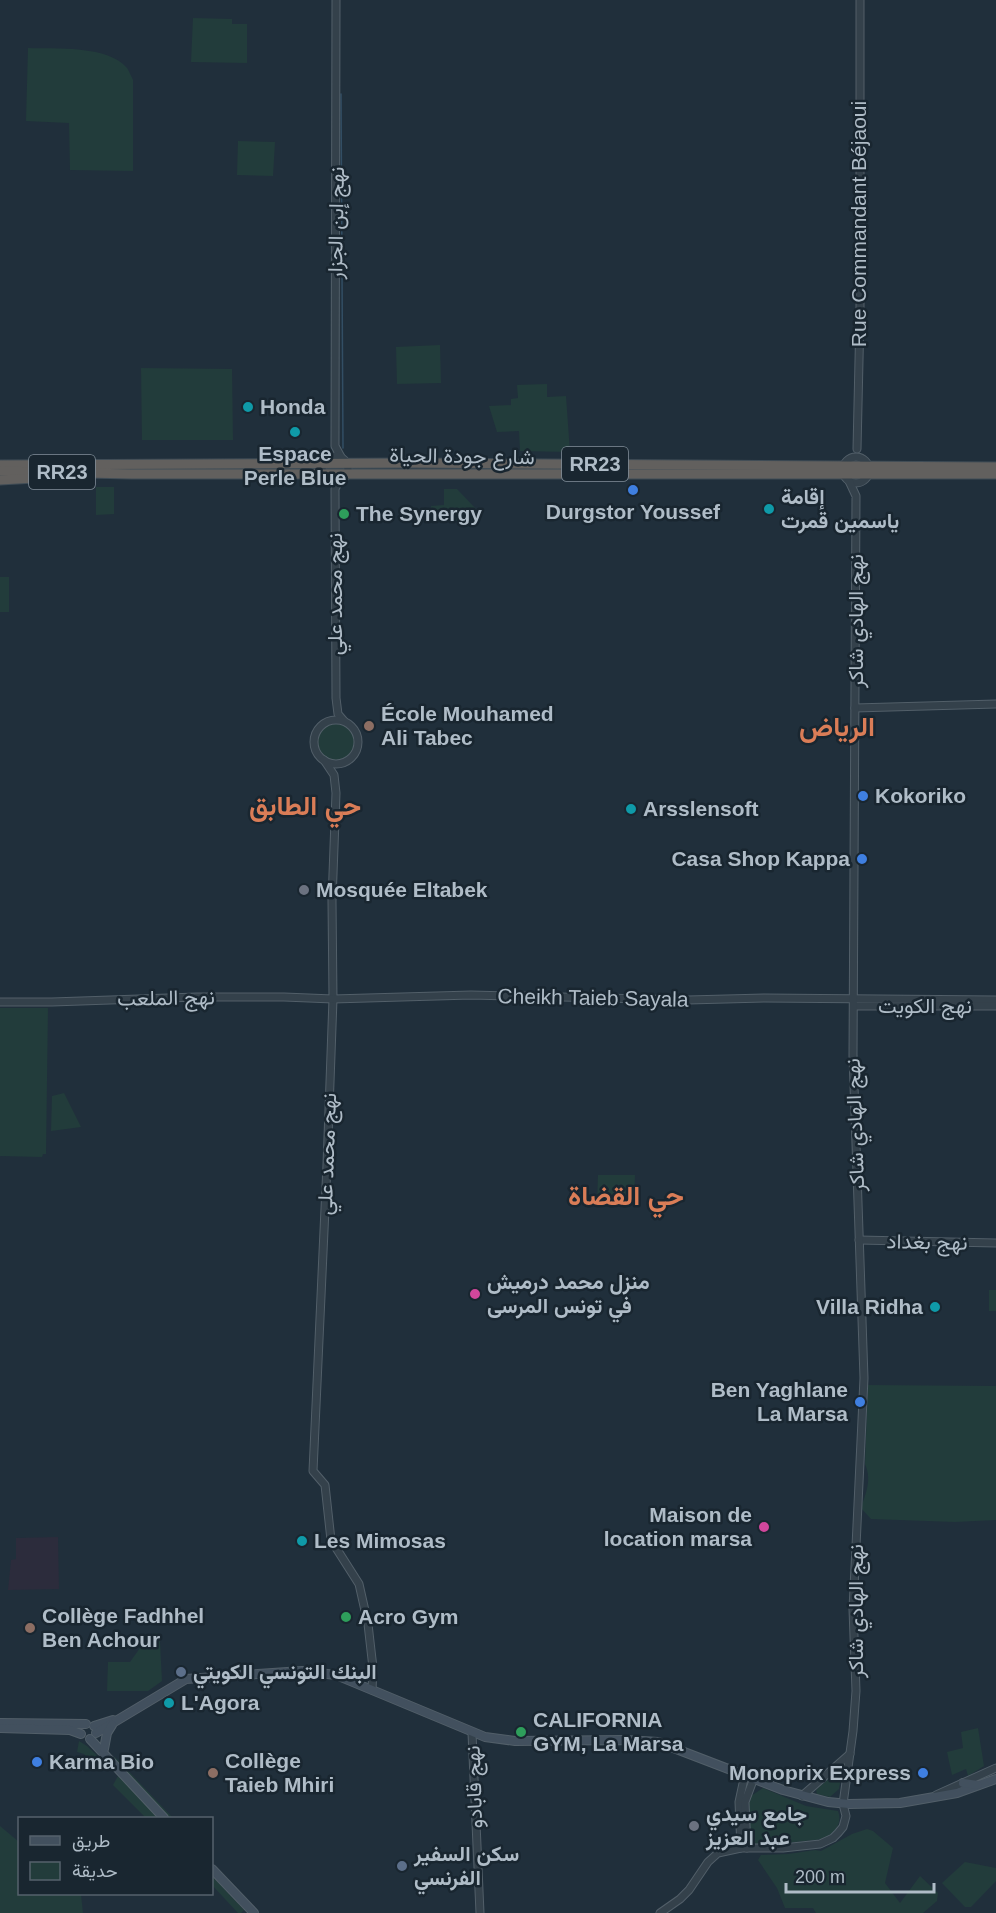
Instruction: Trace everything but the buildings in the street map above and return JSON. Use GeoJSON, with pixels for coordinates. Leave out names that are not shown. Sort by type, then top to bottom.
{"type":"FeatureCollection","features":[{"type":"Feature","properties":{"kind":"highway","name":"شارع جودة الحياة"},"geometry":{"type":"LineString","coordinates":[[0,463],[218,465],[326,461],[345,464],[846,470],[996,467]]}},
{"type":"Feature","properties":{"kind":"highway","name":"شارع جودة الحياة"},"geometry":{"type":"LineString","coordinates":[[0,471],[331,478],[345,464]]}},
{"type":"Feature","properties":{"kind":"highway","name":"شارع جودة الحياة"},"geometry":{"type":"LineString","coordinates":[[866,470],[996,474]]}},
{"type":"Feature","properties":{"kind":"highway"},"geometry":{"type":"LineString","coordinates":[[0,480],[99,477],[123,474]]}},
{"type":"Feature","properties":{"kind":"main road"},"geometry":{"type":"LineString","coordinates":[[0,1723],[92,1731],[114,1723],[186,1679],[302,1671],[336,1675],[472,1732],[498,1740],[658,1742],[816,1800],[843,1804],[900,1803],[957,1793],[996,1779]]}},
{"type":"Feature","properties":{"kind":"main road"},"geometry":{"type":"LineString","coordinates":[[92,1731],[126,1716]]}},
{"type":"Feature","properties":{"kind":"main road"},"geometry":{"type":"LineString","coordinates":[[104,1751],[107,1733],[114,1723]]}},
{"type":"Feature","properties":{"kind":"main road"},"geometry":{"type":"LineString","coordinates":[[0,1728],[70,1730],[81,1734],[82,1727],[92,1731],[104,1751],[163,1817]]}},
{"type":"Feature","properties":{"kind":"main road"},"geometry":{"type":"LineString","coordinates":[[963,1783],[979,1785]]}},
{"type":"Feature","properties":{"kind":"main road"},"geometry":{"type":"LineString","coordinates":[[213,1870],[254,1913]]}},
{"type":"Feature","properties":{"kind":"street","name":"نهج إبن الجزار"},"geometry":{"type":"LineString","coordinates":[[336,0],[336,446]]}},
{"type":"Feature","properties":{"kind":"street","name":"Rue Commandant Béjaoui"},"geometry":{"type":"LineString","coordinates":[[857,448],[860,315],[860,0]]}},
{"type":"Feature","properties":{"kind":"street"},"geometry":{"type":"LineString","coordinates":[[336,446],[345,464],[331,478],[326,461],[336,446]]}},
{"type":"Feature","properties":{"kind":"street"},"geometry":{"type":"LineString","coordinates":[[856,496],[846,470],[857,448]]}},
{"type":"Feature","properties":{"kind":"street"},"geometry":{"type":"LineString","coordinates":[[856,496],[866,470],[857,448]]}},
{"type":"Feature","properties":{"kind":"street"},"geometry":{"type":"LineString","coordinates":[[846,470],[856,457],[866,470]]}},
{"type":"Feature","properties":{"kind":"street","name":"نهج محمد علي"},"geometry":{"type":"LineString","coordinates":[[331,478],[335,489],[336,698]]}},
{"type":"Feature","properties":{"kind":"street","name":"نهج الهادي شاكر"},"geometry":{"type":"LineString","coordinates":[[744,1848],[806,1846],[827,1841],[838,1833],[846,1821],[843,1804],[856,1690],[853,1609],[864,1378],[854,1096],[856,496]]}},
{"type":"Feature","properties":{"kind":"street"},"geometry":{"type":"LineString","coordinates":[[336,698],[338,714],[355,730],[358,740],[356,752],[336,780]]}},
{"type":"Feature","properties":{"kind":"street"},"geometry":{"type":"LineString","coordinates":[[336,698],[332,714],[317,731],[314,742],[317,753],[332,770],[336,780]]}},
{"type":"Feature","properties":{"kind":"street"},"geometry":{"type":"LineString","coordinates":[[855,708],[996,704]]}},
{"type":"Feature","properties":{"kind":"street"},"geometry":{"type":"LineString","coordinates":[[322,725],[331,721],[344,722]]}},
{"type":"Feature","properties":{"kind":"street"},"geometry":{"type":"LineString","coordinates":[[324,760],[336,764],[348,761]]}},
{"type":"Feature","properties":{"kind":"street","name":"نهج محمد علي"},"geometry":{"type":"LineString","coordinates":[[336,780],[332,901],[333,999],[313,1471],[325,1485],[334,1546],[359,1584],[368,1624],[373,1668],[372,1690]]}},
{"type":"Feature","properties":{"kind":"street","name":"Cheikh Taieb Sayala"},"geometry":{"type":"LineString","coordinates":[[333,999],[471,995],[854,1003]]}},
{"type":"Feature","properties":{"kind":"street","name":"نهج الملعب"},"geometry":{"type":"LineString","coordinates":[[0,1002],[197,997],[333,999]]}},
{"type":"Feature","properties":{"kind":"street","name":"نهج الكويت"},"geometry":{"type":"LineString","coordinates":[[854,1003],[996,1000]]}},
{"type":"Feature","properties":{"kind":"street","name":"نهج الكويت"},"geometry":{"type":"LineString","coordinates":[[854,1003],[996,1006]]}},
{"type":"Feature","properties":{"kind":"street","name":"نهج بغداد"},"geometry":{"type":"LineString","coordinates":[[859,1240],[996,1243]]}},
{"type":"Feature","properties":{"kind":"street","name":"نهج قابادو"},"geometry":{"type":"LineString","coordinates":[[472,1732],[480,1913]]}},
{"type":"Feature","properties":{"kind":"street"},"geometry":{"type":"LineString","coordinates":[[802,1796],[850,1754]]}},
{"type":"Feature","properties":{"kind":"street"},"geometry":{"type":"LineString","coordinates":[[930,1797],[996,1768]]}},
{"type":"Feature","properties":{"kind":"street"},"geometry":{"type":"LineString","coordinates":[[744,1848],[739,1802],[745,1774]]}},
{"type":"Feature","properties":{"kind":"street"},"geometry":{"type":"LineString","coordinates":[[744,1848],[745,1802],[754,1778]]}},
{"type":"Feature","properties":{"kind":"street"},"geometry":{"type":"LineString","coordinates":[[660,1913],[689,1890],[713,1857],[726,1851],[744,1848]]}},
{"type":"Feature","properties":{"kind":"shaded area"},"geometry":{"type":"Polygon","coordinates":[[[58,1537],[59,1589],[8,1590],[11,1560],[16,1559],[16,1538],[58,1537]]]}},
{"type":"Feature","properties":{"kind":"green space"},"geometry":{"type":"Polygon","coordinates":[[[193,18],[232,19],[232,24],[247,24],[247,63],[191,62],[193,18]]]}},
{"type":"Feature","properties":{"kind":"green space"},"geometry":{"type":"Polygon","coordinates":[[[28,48],[94,52],[107,55],[127,68],[133,80],[133,171],[70,170],[69,123],[26,121],[28,48]]]}},
{"type":"Feature","properties":{"kind":"green space"},"geometry":{"type":"Polygon","coordinates":[[[238,141],[275,142],[273,176],[237,175],[238,141]]]}},
{"type":"Feature","properties":{"kind":"green space"},"geometry":{"type":"Polygon","coordinates":[[[440,345],[441,383],[397,384],[396,347],[440,345]]]}},
{"type":"Feature","properties":{"kind":"green space"},"geometry":{"type":"Polygon","coordinates":[[[141,368],[232,369],[233,440],[142,440],[141,368]]]}},
{"type":"Feature","properties":{"kind":"green space"},"geometry":{"type":"Polygon","coordinates":[[[547,384],[547,397],[566,396],[570,452],[520,451],[519,431],[497,432],[489,406],[511,405],[511,399],[518,398],[517,385],[547,384]]]}},
{"type":"Feature","properties":{"kind":"green space"},"geometry":{"type":"Polygon","coordinates":[[[96,487],[114,487],[114,514],[96,515],[96,487]]]}},
{"type":"Feature","properties":{"kind":"green space"},"geometry":{"type":"Polygon","coordinates":[[[444,489],[457,489],[476,509],[476,520],[432,522],[431,506],[444,505],[444,489]]]}},
{"type":"Feature","properties":{"kind":"green space"},"geometry":{"type":"Polygon","coordinates":[[[0,577],[9,577],[9,612],[0,612],[0,577]]]}},
{"type":"Feature","properties":{"kind":"green space"},"geometry":{"type":"Polygon","coordinates":[[[336,724],[349,729],[354,742],[349,755],[336,760],[323,755],[318,742],[323,729],[336,724]]]}},
{"type":"Feature","properties":{"kind":"green space"},"geometry":{"type":"Polygon","coordinates":[[[0,1008],[48,1008],[46,1154],[42,1157],[0,1156],[0,1008]]]}},
{"type":"Feature","properties":{"kind":"green space"},"geometry":{"type":"Polygon","coordinates":[[[64,1093],[81,1127],[51,1131],[52,1096],[64,1093]]]}},
{"type":"Feature","properties":{"kind":"green space"},"geometry":{"type":"Polygon","coordinates":[[[598,1175],[635,1175],[634,1204],[597,1205],[598,1175]]]}},
{"type":"Feature","properties":{"kind":"green space"},"geometry":{"type":"Polygon","coordinates":[[[989,1290],[996,1290],[996,1311],[989,1311],[989,1290]]]}},
{"type":"Feature","properties":{"kind":"green space"},"geometry":{"type":"Polygon","coordinates":[[[868,1385],[996,1386],[996,1520],[955,1522],[871,1519],[861,1508],[868,1481],[865,1464],[868,1385]]]}},
{"type":"Feature","properties":{"kind":"green space"},"geometry":{"type":"Polygon","coordinates":[[[157,1633],[160,1642],[162,1681],[148,1691],[107,1691],[108,1662],[130,1662],[140,1648],[141,1636],[157,1633]]]}},
{"type":"Feature","properties":{"kind":"green space"},"geometry":{"type":"Polygon","coordinates":[[[978,1728],[984,1766],[968,1776],[966,1769],[952,1775],[947,1752],[963,1748],[961,1732],[978,1728]]]}},
{"type":"Feature","properties":{"kind":"green space"},"geometry":{"type":"Polygon","coordinates":[[[79,1741],[105,1763],[98,1770],[84,1754],[77,1752],[79,1741]]]}},
{"type":"Feature","properties":{"kind":"green space"},"geometry":{"type":"Polygon","coordinates":[[[115,1757],[172,1817],[165,1817],[110,1759],[115,1757]]]}},
{"type":"Feature","properties":{"kind":"green space"},"geometry":{"type":"Polygon","coordinates":[[[843,1766],[839,1789],[830,1797],[817,1794],[816,1790],[843,1766]]]}},
{"type":"Feature","properties":{"kind":"green space"},"geometry":{"type":"Polygon","coordinates":[[[118,1776],[157,1817],[145,1817],[113,1785],[118,1776]]]}},
{"type":"Feature","properties":{"kind":"green space"},"geometry":{"type":"Polygon","coordinates":[[[763,1788],[806,1806],[838,1811],[839,1820],[836,1828],[823,1839],[759,1846],[750,1839],[748,1801],[751,1796],[763,1788]]]}},
{"type":"Feature","properties":{"kind":"green space"},"geometry":{"type":"Polygon","coordinates":[[[0,1826],[18,1841],[18,1895],[81,1895],[83,1913],[0,1913],[0,1826]]]}},
{"type":"Feature","properties":{"kind":"green space"},"geometry":{"type":"Polygon","coordinates":[[[867,1829],[873,1831],[893,1848],[885,1883],[900,1903],[920,1876],[938,1893],[937,1901],[923,1913],[816,1913],[813,1908],[785,1908],[777,1888],[758,1860],[761,1855],[821,1851],[852,1834],[867,1829]]]}},
{"type":"Feature","properties":{"kind":"green space"},"geometry":{"type":"Polygon","coordinates":[[[965,1862],[996,1868],[996,1881],[971,1907],[965,1907],[942,1883],[965,1862]]]}},
{"type":"Feature","properties":{"kind":"green space"},"geometry":{"type":"Polygon","coordinates":[[[213,1877],[244,1910],[238,1913],[213,1886],[213,1877]]]}},
{"type":"Feature","properties":{"kind":"waterway"},"geometry":{"type":"LineString","coordinates":[[341,94],[343,448]]}},
{"type":"Feature","properties":{"kind":"place","name":"Honda"},"geometry":{"type":"Point","coordinates":[248,407]}},
{"type":"Feature","properties":{"kind":"place","name":"Espace Perle Blue"},"geometry":{"type":"Point","coordinates":[295,432]}},
{"type":"Feature","properties":{"kind":"place","name":"Durgstor Youssef"},"geometry":{"type":"Point","coordinates":[633,490]}},
{"type":"Feature","properties":{"kind":"place","name":"إقامة ياسمين قمرت"},"geometry":{"type":"Point","coordinates":[769,509]}},
{"type":"Feature","properties":{"kind":"place","name":"The Synergy"},"geometry":{"type":"Point","coordinates":[344,514]}},
{"type":"Feature","properties":{"kind":"place","name":"École Mouhamed Ali Tabec"},"geometry":{"type":"Point","coordinates":[369,726]}},
{"type":"Feature","properties":{"kind":"place","name":"Kokoriko"},"geometry":{"type":"Point","coordinates":[863,796]}},
{"type":"Feature","properties":{"kind":"place","name":"Arsslensoft"},"geometry":{"type":"Point","coordinates":[631,809]}},
{"type":"Feature","properties":{"kind":"place","name":"Casa Shop Kappa"},"geometry":{"type":"Point","coordinates":[862,859]}},
{"type":"Feature","properties":{"kind":"place","name":"Mosquée Eltabek"},"geometry":{"type":"Point","coordinates":[304,890]}},
{"type":"Feature","properties":{"kind":"place","name":"منزل محمد درميش في تونس المرسى"},"geometry":{"type":"Point","coordinates":[475,1294]}},
{"type":"Feature","properties":{"kind":"place","name":"Villa Ridha"},"geometry":{"type":"Point","coordinates":[935,1307]}},
{"type":"Feature","properties":{"kind":"place","name":"Ben Yaghlane La Marsa"},"geometry":{"type":"Point","coordinates":[860,1402]}},
{"type":"Feature","properties":{"kind":"place","name":"Maison de location marsa"},"geometry":{"type":"Point","coordinates":[764,1527]}},
{"type":"Feature","properties":{"kind":"place","name":"Les Mimosas"},"geometry":{"type":"Point","coordinates":[302,1541]}},
{"type":"Feature","properties":{"kind":"place","name":"Acro Gym"},"geometry":{"type":"Point","coordinates":[346,1617]}},
{"type":"Feature","properties":{"kind":"place","name":"Collège Fadhhel Ben Achour"},"geometry":{"type":"Point","coordinates":[30,1628]}},
{"type":"Feature","properties":{"kind":"place","name":"البنك التونسي الكويتي"},"geometry":{"type":"Point","coordinates":[181,1672]}},
{"type":"Feature","properties":{"kind":"place","name":"L'Agora"},"geometry":{"type":"Point","coordinates":[169,1703]}},
{"type":"Feature","properties":{"kind":"place","name":"CALIFORNIA GYM, La Marsa"},"geometry":{"type":"Point","coordinates":[521,1732]}},
{"type":"Feature","properties":{"kind":"place","name":"Karma Bio"},"geometry":{"type":"Point","coordinates":[37,1762]}},
{"type":"Feature","properties":{"kind":"place","name":"Collège Taieb Mhiri"},"geometry":{"type":"Point","coordinates":[213,1773]}},
{"type":"Feature","properties":{"kind":"place","name":"Monoprix Express"},"geometry":{"type":"Point","coordinates":[923,1773]}},
{"type":"Feature","properties":{"kind":"place","name":"جامع سيدي عبد العزيز"},"geometry":{"type":"Point","coordinates":[694,1826]}},
{"type":"Feature","properties":{"kind":"place","name":"سكن السفير الفرنسي"},"geometry":{"type":"Point","coordinates":[402,1866]}},
{"type":"Feature","properties":{"kind":"district","name":"الرياض"},"geometry":{"type":"Point","coordinates":[837,727]}},
{"type":"Feature","properties":{"kind":"district","name":"حي الطابق"},"geometry":{"type":"Point","coordinates":[305,806]}},
{"type":"Feature","properties":{"kind":"district","name":"حي القضاة"},"geometry":{"type":"Point","coordinates":[626,1196]}}]}
